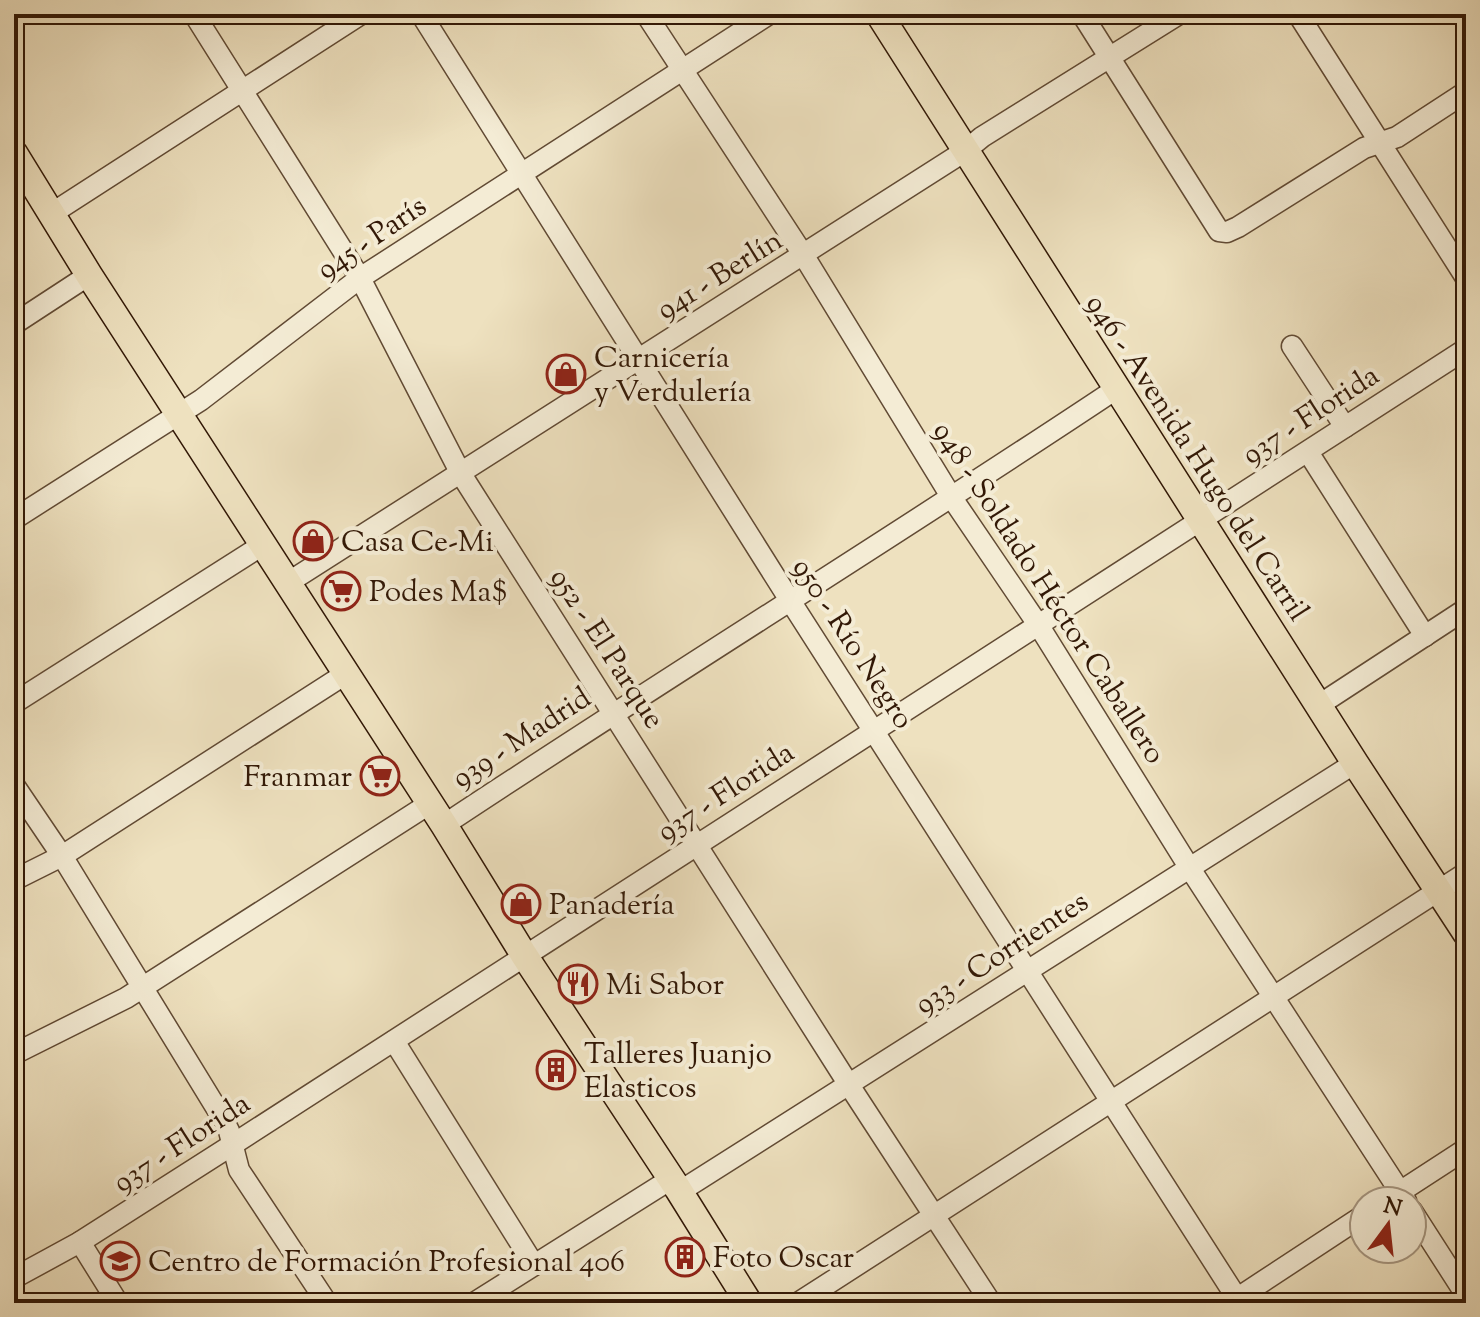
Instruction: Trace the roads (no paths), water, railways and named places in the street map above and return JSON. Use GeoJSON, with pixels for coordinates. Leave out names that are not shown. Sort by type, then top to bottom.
{"type":"FeatureCollection","features":[{"type":"Feature","properties":{"kind":"main road","name":"946 - Avenida Hugo del Carril"},"geometry":{"type":"LineString","coordinates":[[879,14],[1466,933]]}},
{"type":"Feature","properties":{"kind":"main road"},"geometry":{"type":"LineString","coordinates":[[14,153],[89,275],[289,582],[524,955],[749,1303]]}},
{"type":"Feature","properties":{"kind":"street","name":"952 - El Parque"},"geometry":{"type":"LineString","coordinates":[[194,14],[360,278],[461,474],[991,1303]]}},
{"type":"Feature","properties":{"kind":"street"},"geometry":{"type":"LineString","coordinates":[[51,214],[361,14]]}},
{"type":"Feature","properties":{"kind":"street","name":"950 - Río Negro"},"geometry":{"type":"LineString","coordinates":[[421,14],[637,360],[1236,1301]]}},
{"type":"Feature","properties":{"kind":"street","name":"948 - Soldado Héctor Caballero"},"geometry":{"type":"LineString","coordinates":[[646,14],[804,256],[952,498],[1039,626],[1389,1185]]}},
{"type":"Feature","properties":{"kind":"street","name":"945 - París"},"geometry":{"type":"LineString","coordinates":[[14,519],[181,414],[360,278],[769,14]]}},
{"type":"Feature","properties":{"kind":"street"},"geometry":{"type":"LineString","coordinates":[[1082,14],[1219,231],[1227,232],[1238,227],[1364,148],[1397,137],[1466,92]]}},
{"type":"Feature","properties":{"kind":"street","name":"941 - Berlín"},"geometry":{"type":"LineString","coordinates":[[289,582],[1179,14]]}},
{"type":"Feature","properties":{"kind":"street"},"geometry":{"type":"LineString","coordinates":[[1298,14],[1466,278]]}},
{"type":"Feature","properties":{"kind":"street"},"geometry":{"type":"LineString","coordinates":[[14,324],[89,275]]}},
{"type":"Feature","properties":{"kind":"street"},"geometry":{"type":"LineString","coordinates":[[1292,346],[1345,427]]}},
{"type":"Feature","properties":{"kind":"street","name":"937 - Florida"},"geometry":{"type":"LineString","coordinates":[[14,1278],[80,1242],[232,1145],[1466,349]]}},
{"type":"Feature","properties":{"kind":"street","name":"939 - Madrid"},"geometry":{"type":"LineString","coordinates":[[14,1054],[141,988],[614,712],[791,602],[1116,389]]}},
{"type":"Feature","properties":{"kind":"street"},"geometry":{"type":"LineString","coordinates":[[1308,452],[1425,636]]}},
{"type":"Feature","properties":{"kind":"street"},"geometry":{"type":"LineString","coordinates":[[14,703],[264,544]]}},
{"type":"Feature","properties":{"kind":"street"},"geometry":{"type":"LineString","coordinates":[[1319,705],[1466,609]]}},
{"type":"Feature","properties":{"kind":"street"},"geometry":{"type":"LineString","coordinates":[[14,880],[62,856],[347,673]]}},
{"type":"Feature","properties":{"kind":"street","name":"933 - Corrientes"},"geometry":{"type":"LineString","coordinates":[[474,1303],[534,1265],[849,1085],[1355,763]]}},
{"type":"Feature","properties":{"kind":"street"},"geometry":{"type":"LineString","coordinates":[[14,785],[62,856],[223,1119],[239,1170],[327,1303]]}},
{"type":"Feature","properties":{"kind":"street"},"geometry":{"type":"LineString","coordinates":[[798,1303],[1466,873]]}},
{"type":"Feature","properties":{"kind":"street"},"geometry":{"type":"LineString","coordinates":[[394,1041],[534,1265]]}},
{"type":"Feature","properties":{"kind":"street"},"geometry":{"type":"LineString","coordinates":[[1415,1185],[1466,1149]]}},
{"type":"Feature","properties":{"kind":"street"},"geometry":{"type":"LineString","coordinates":[[1236,1301],[1348,1226]]}},
{"type":"Feature","properties":{"kind":"street"},"geometry":{"type":"LineString","coordinates":[[1428,1236],[1466,1295]]}},
{"type":"Feature","properties":{"kind":"street"},"geometry":{"type":"LineString","coordinates":[[80,1242],[118,1303]]}},
{"type":"Feature","properties":{"kind":"place","name":"Carnicería y Verdulería"},"geometry":{"type":"Point","coordinates":[566,374]}},
{"type":"Feature","properties":{"kind":"place","name":"Casa Ce-Mi"},"geometry":{"type":"Point","coordinates":[313,541]}},
{"type":"Feature","properties":{"kind":"place","name":"Podes Ma$"},"geometry":{"type":"Point","coordinates":[341,591]}},
{"type":"Feature","properties":{"kind":"place","name":"Franmar"},"geometry":{"type":"Point","coordinates":[380,776]}},
{"type":"Feature","properties":{"kind":"place","name":"Panadería"},"geometry":{"type":"Point","coordinates":[521,904]}},
{"type":"Feature","properties":{"kind":"place","name":"Mi Sabor"},"geometry":{"type":"Point","coordinates":[578,984]}},
{"type":"Feature","properties":{"kind":"place","name":"Talleres Juanjo Elasticos"},"geometry":{"type":"Point","coordinates":[556,1070]}},
{"type":"Feature","properties":{"kind":"place","name":"Foto Oscar"},"geometry":{"type":"Point","coordinates":[685,1257]}},
{"type":"Feature","properties":{"kind":"place","name":"Centro de Formación Profesional 406"},"geometry":{"type":"Point","coordinates":[120,1261]}}]}
